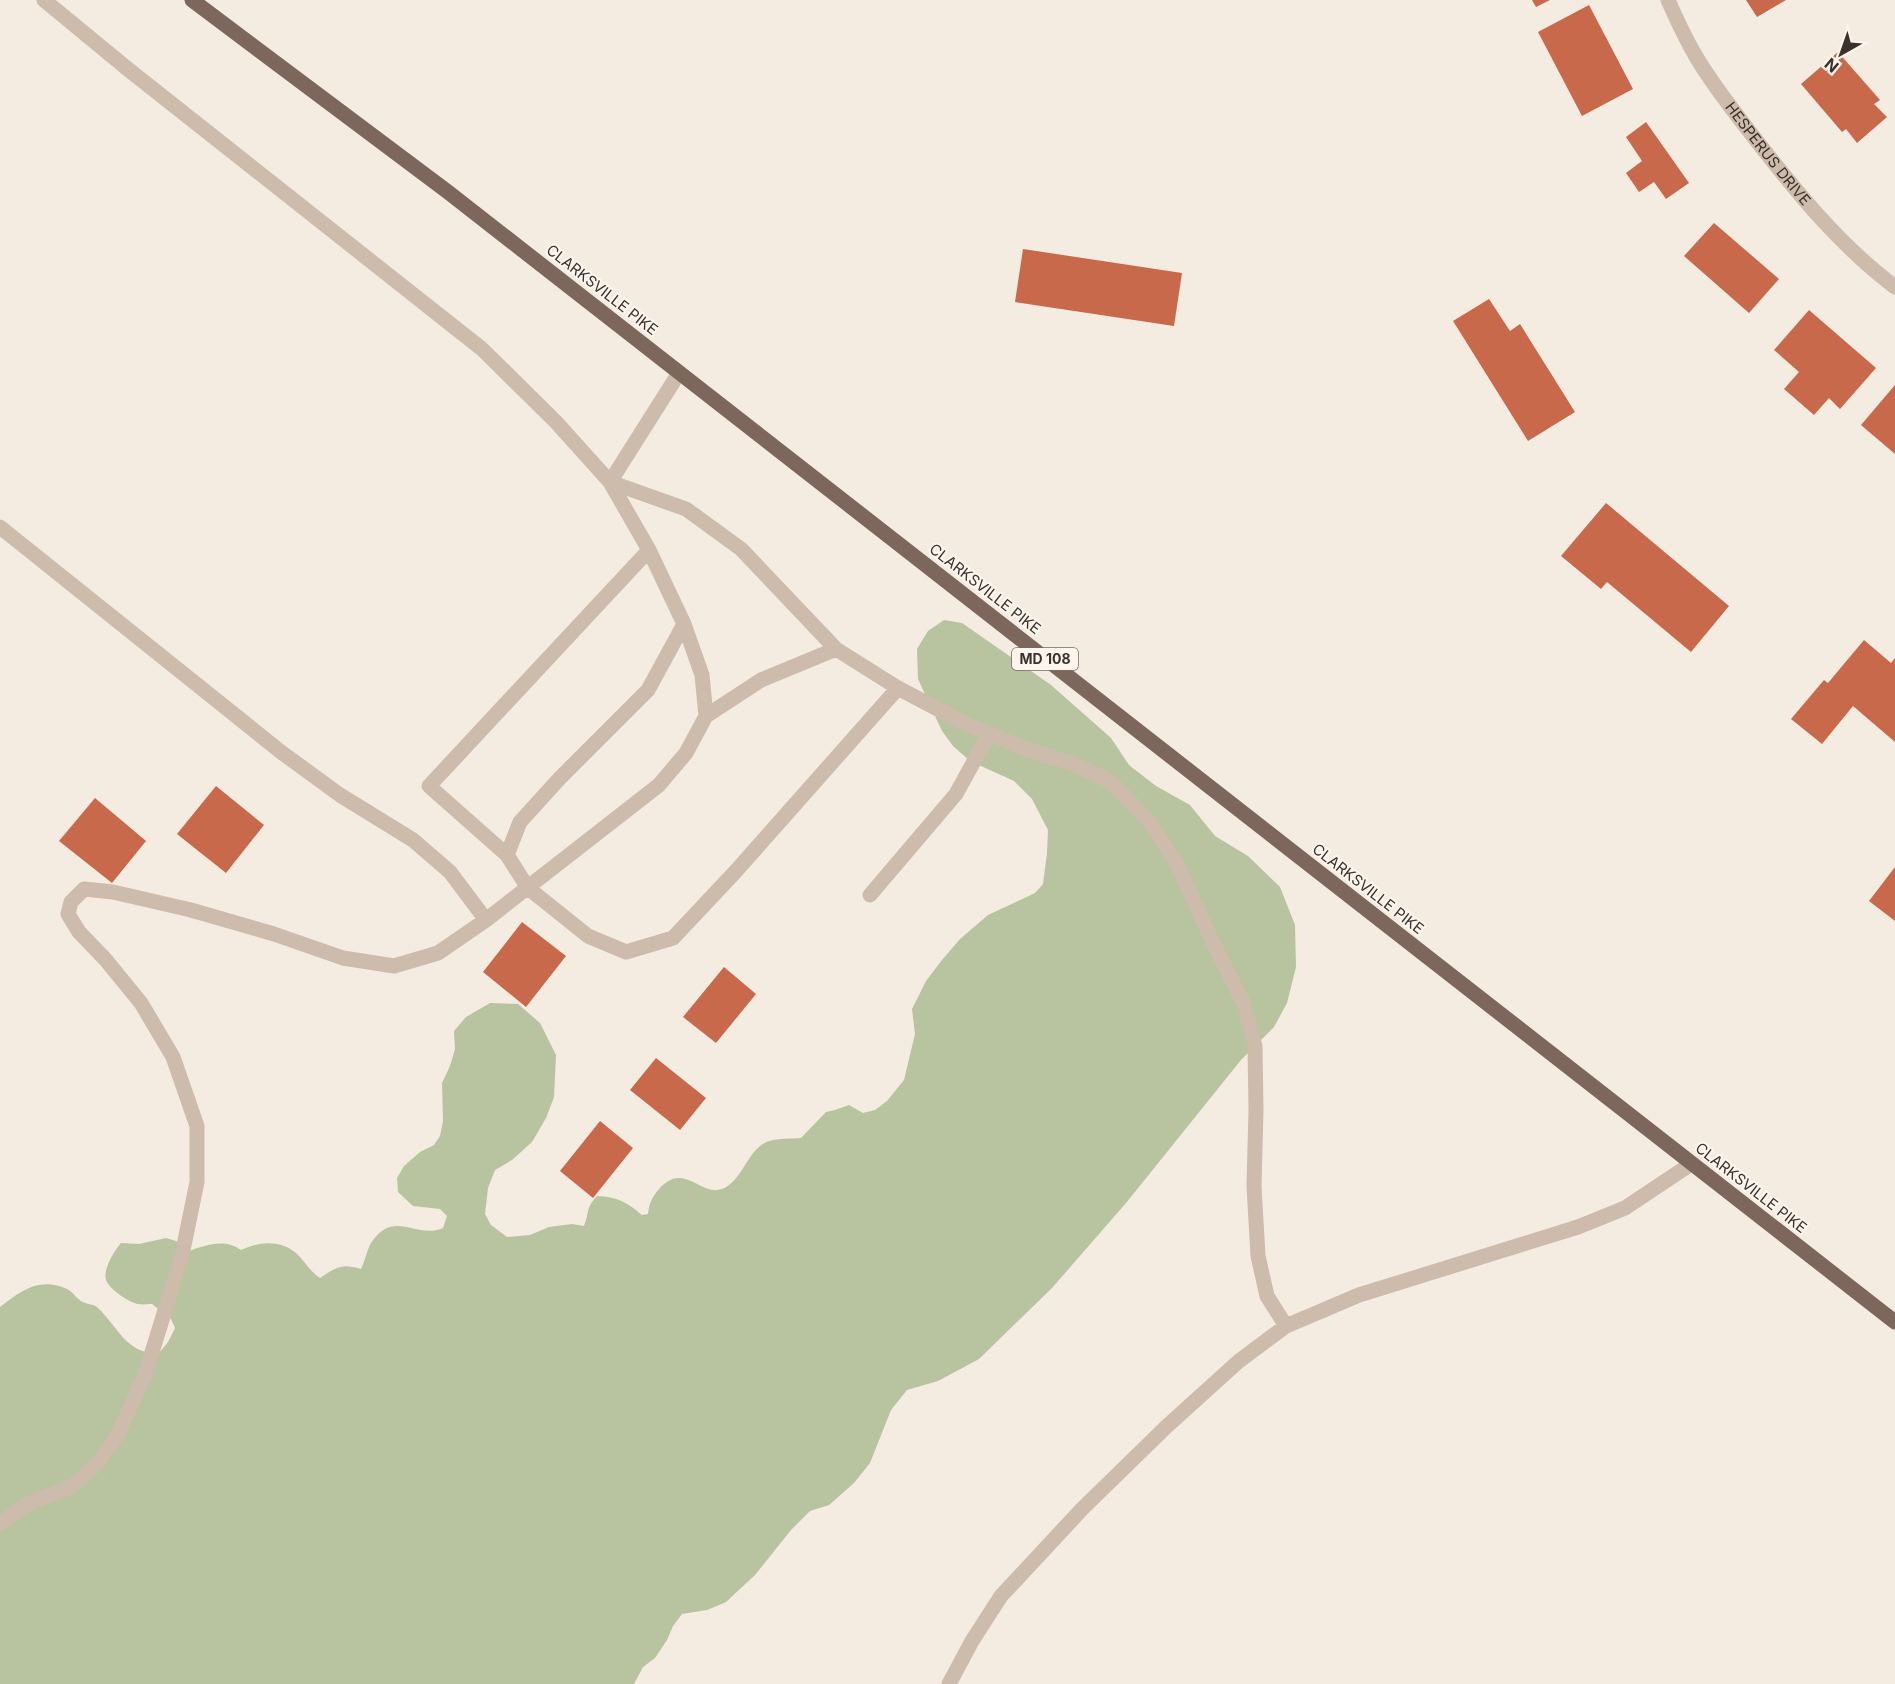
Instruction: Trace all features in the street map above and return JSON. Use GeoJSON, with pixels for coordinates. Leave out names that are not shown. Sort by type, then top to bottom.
{"type":"FeatureCollection","features":[{"type":"Feature","properties":{"kind":"main road","name":"CLARKSVILLE PIKE"},"geometry":{"type":"LineString","coordinates":[[192,0],[448,192],[1895,1322]]}},
{"type":"Feature","properties":{"kind":"street"},"geometry":{"type":"LineString","coordinates":[[44,0],[482,349],[556,422],[610,483],[649,550],[684,624],[702,675],[706,716]]}},
{"type":"Feature","properties":{"kind":"street","name":"HESPERUS DRIVE"},"geometry":{"type":"LineString","coordinates":[[1668,0],[1694,54],[1781,173],[1829,228],[1878,275],[1895,287]]}},
{"type":"Feature","properties":{"kind":"street"},"geometry":{"type":"LineString","coordinates":[[610,483],[679,373]]}},
{"type":"Feature","properties":{"kind":"street"},"geometry":{"type":"LineString","coordinates":[[610,483],[686,509],[741,549],[836,649],[898,688],[966,724],[1110,781],[1149,821],[1177,864],[1214,945],[1244,1002],[1255,1046],[1254,1186],[1258,1256],[1267,1296],[1286,1326]]}},
{"type":"Feature","properties":{"kind":"street"},"geometry":{"type":"LineString","coordinates":[[0,527],[281,752],[340,795],[412,840],[450,872],[486,920]]}},
{"type":"Feature","properties":{"kind":"street"},"geometry":{"type":"LineString","coordinates":[[649,550],[429,786],[507,855],[528,888],[588,936],[626,952],[673,938],[736,871],[898,688]]}},
{"type":"Feature","properties":{"kind":"street"},"geometry":{"type":"LineString","coordinates":[[507,855],[520,822],[559,779],[648,690],[684,624]]}},
{"type":"Feature","properties":{"kind":"street"},"geometry":{"type":"LineString","coordinates":[[0,1524],[27,1504],[72,1486],[97,1464],[118,1434],[145,1375],[182,1255],[197,1182],[197,1126],[173,1057],[141,1003],[79,932],[68,914],[71,902],[84,889],[113,892],[191,910],[274,934],[343,958],[394,966],[438,953],[486,920],[659,785],[686,753],[706,716],[761,680],[836,649]]}},
{"type":"Feature","properties":{"kind":"street"},"geometry":{"type":"LineString","coordinates":[[870,895],[956,794],[989,734]]}},
{"type":"Feature","properties":{"kind":"street"},"geometry":{"type":"LineString","coordinates":[[949,1684],[972,1641],[1001,1596],[1074,1518],[1166,1427],[1239,1360],[1286,1326],[1359,1295],[1578,1227],[1625,1208],[1690,1164]]}},
{"type":"Feature","properties":{"kind":"green space"},"geometry":{"type":"Polygon","coordinates":[[[944,620],[962,623],[1051,685],[1111,738],[1129,765],[1156,786],[1190,805],[1215,836],[1248,856],[1280,887],[1295,925],[1296,967],[1287,1003],[1274,1027],[1241,1060],[1126,1203],[1052,1288],[979,1359],[938,1381],[907,1390],[891,1410],[870,1463],[854,1483],[829,1505],[810,1511],[791,1530],[755,1575],[726,1602],[707,1610],[682,1614],[655,1658],[643,1667],[634,1684],[0,1684],[0,1307],[16,1295],[39,1285],[48,1284],[67,1289],[81,1301],[98,1308],[131,1345],[148,1352],[159,1353],[175,1328],[171,1319],[152,1304],[138,1304],[126,1299],[112,1289],[107,1282],[107,1267],[121,1243],[139,1244],[166,1238],[176,1241],[189,1251],[222,1243],[241,1250],[272,1243],[294,1251],[320,1278],[339,1267],[349,1266],[361,1269],[371,1243],[388,1228],[397,1226],[433,1231],[443,1228],[447,1216],[440,1209],[413,1206],[398,1192],[397,1178],[404,1166],[420,1152],[434,1145],[440,1136],[443,1121],[442,1083],[455,1049],[454,1031],[466,1017],[490,1003],[518,1004],[540,1023],[556,1055],[554,1097],[546,1118],[532,1142],[512,1160],[495,1170],[488,1188],[485,1214],[491,1225],[507,1237],[530,1235],[549,1227],[572,1224],[584,1226],[589,1207],[597,1196],[621,1201],[642,1215],[648,1214],[650,1204],[659,1189],[669,1181],[678,1178],[687,1179],[711,1190],[720,1190],[734,1180],[762,1144],[777,1139],[801,1138],[826,1112],[849,1105],[863,1113],[875,1110],[887,1101],[904,1080],[915,1034],[912,1009],[926,981],[960,939],[988,915],[1035,893],[1043,884],[1047,853],[1048,830],[1032,799],[1014,781],[970,761],[953,746],[942,731],[918,679],[917,649],[928,631],[944,620]]]}},
{"type":"Feature","properties":{"kind":"building"},"geometry":{"type":"Polygon","coordinates":[[[1532,0],[1550,0],[1536,7],[1532,0]]]}},
{"type":"Feature","properties":{"kind":"building"},"geometry":{"type":"Polygon","coordinates":[[[1746,0],[1786,0],[1757,17],[1746,0]]]}},
{"type":"Feature","properties":{"kind":"building"},"geometry":{"type":"Polygon","coordinates":[[[1589,5],[1633,89],[1582,116],[1538,32],[1589,5]]]}},
{"type":"Feature","properties":{"kind":"building"},"geometry":{"type":"Polygon","coordinates":[[[1838,52],[1880,100],[1874,104],[1887,117],[1857,143],[1846,129],[1842,132],[1801,84],[1838,52]]]}},
{"type":"Feature","properties":{"kind":"building"},"geometry":{"type":"Polygon","coordinates":[[[1646,122],[1689,183],[1666,199],[1654,182],[1639,192],[1626,173],[1642,161],[1626,137],[1646,122]]]}},
{"type":"Feature","properties":{"kind":"building"},"geometry":{"type":"Polygon","coordinates":[[[1714,223],[1779,279],[1749,313],[1684,256],[1714,223]]]}},
{"type":"Feature","properties":{"kind":"building"},"geometry":{"type":"Polygon","coordinates":[[[1023,249],[1182,273],[1174,326],[1015,302],[1023,249]]]}},
{"type":"Feature","properties":{"kind":"building"},"geometry":{"type":"Polygon","coordinates":[[[1489,299],[1510,331],[1520,324],[1575,412],[1528,441],[1453,321],[1489,299]]]}},
{"type":"Feature","properties":{"kind":"building"},"geometry":{"type":"Polygon","coordinates":[[[1809,310],[1876,368],[1840,409],[1829,398],[1814,415],[1784,389],[1799,372],[1774,350],[1809,310]]]}},
{"type":"Feature","properties":{"kind":"building"},"geometry":{"type":"Polygon","coordinates":[[[1895,385],[1895,454],[1861,425],[1895,385]]]}},
{"type":"Feature","properties":{"kind":"building"},"geometry":{"type":"Polygon","coordinates":[[[1606,503],[1729,606],[1691,652],[1607,582],[1601,589],[1561,556],[1606,503]]]}},
{"type":"Feature","properties":{"kind":"building"},"geometry":{"type":"Polygon","coordinates":[[[1864,640],[1891,663],[1895,658],[1895,742],[1853,706],[1822,744],[1791,719],[1824,680],[1828,683],[1864,640]]]}},
{"type":"Feature","properties":{"kind":"building"},"geometry":{"type":"Polygon","coordinates":[[[216,786],[264,825],[226,873],[177,834],[216,786]]]}},
{"type":"Feature","properties":{"kind":"building"},"geometry":{"type":"Polygon","coordinates":[[[95,798],[146,841],[112,883],[59,841],[95,798]]]}},
{"type":"Feature","properties":{"kind":"building"},"geometry":{"type":"Polygon","coordinates":[[[1895,867],[1895,921],[1869,901],[1895,867]]]}},
{"type":"Feature","properties":{"kind":"building"},"geometry":{"type":"Polygon","coordinates":[[[522,922],[566,956],[526,1007],[483,972],[522,922]]]}},
{"type":"Feature","properties":{"kind":"building"},"geometry":{"type":"Polygon","coordinates":[[[724,967],[756,994],[716,1043],[683,1017],[724,967]]]}},
{"type":"Feature","properties":{"kind":"building"},"geometry":{"type":"Polygon","coordinates":[[[656,1058],[706,1098],[680,1130],[630,1090],[656,1058]]]}},
{"type":"Feature","properties":{"kind":"building"},"geometry":{"type":"Polygon","coordinates":[[[600,1121],[633,1148],[593,1198],[560,1171],[600,1121]]]}}]}
